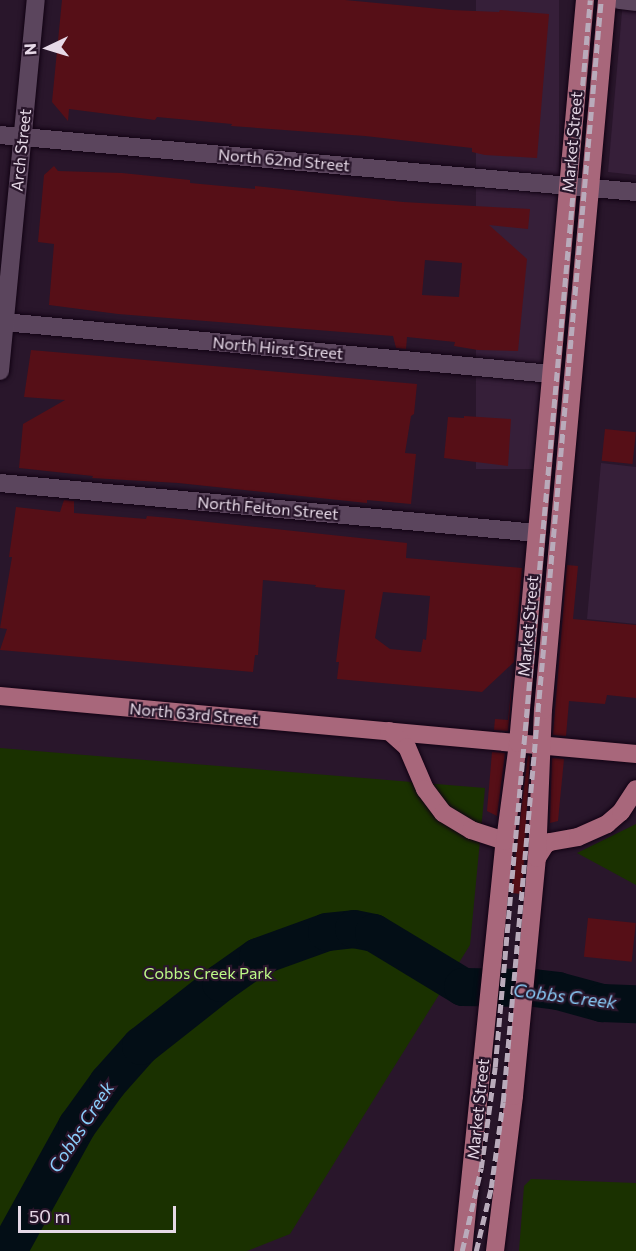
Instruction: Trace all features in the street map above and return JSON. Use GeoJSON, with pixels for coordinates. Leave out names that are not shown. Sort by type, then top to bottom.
{"type":"FeatureCollection","features":[{"type":"Feature","properties":{"kind":"main road","name":"Market Street"},"geometry":{"type":"LineString","coordinates":[[463,1251],[505,842],[518,743],[585,0]]}},
{"type":"Feature","properties":{"kind":"main road","name":"Market Street"},"geometry":{"type":"LineString","coordinates":[[495,1251],[518,1054],[537,858],[540,745],[607,0]]}},
{"type":"Feature","properties":{"kind":"main road","name":"North 63rd Street"},"geometry":{"type":"LineString","coordinates":[[0,696],[636,754]]}},
{"type":"Feature","properties":{"kind":"main road"},"geometry":{"type":"LineString","coordinates":[[389,731],[407,747],[425,789],[443,813],[471,831],[505,842]]}},
{"type":"Feature","properties":{"kind":"main road"},"geometry":{"type":"LineString","coordinates":[[537,858],[545,845],[550,842],[594,832],[607,824],[621,812],[636,789]]}},
{"type":"Feature","properties":{"kind":"street","name":"Arch Street"},"geometry":{"type":"LineString","coordinates":[[0,371],[36,0]]}},
{"type":"Feature","properties":{"kind":"street"},"geometry":{"type":"LineString","coordinates":[[619,0],[636,2]]}},
{"type":"Feature","properties":{"kind":"street","name":"North 62nd Street"},"geometry":{"type":"LineString","coordinates":[[0,135],[636,192]]}},
{"type":"Feature","properties":{"kind":"street","name":"North Hirst Street"},"geometry":{"type":"LineString","coordinates":[[4,322],[551,374]]}},
{"type":"Feature","properties":{"kind":"street","name":"North Felton Street"},"geometry":{"type":"LineString","coordinates":[[0,483],[537,533]]}},
{"type":"Feature","properties":{"kind":"shaded area"},"geometry":{"type":"Polygon","coordinates":[[[476,0],[559,0],[559,469],[476,469],[476,0]]]}},
{"type":"Feature","properties":{"kind":"shaded area"},"geometry":{"type":"Polygon","coordinates":[[[623,0],[636,0],[636,175],[608,172],[623,0]]]}},
{"type":"Feature","properties":{"kind":"shaded area"},"geometry":{"type":"Polygon","coordinates":[[[601,463],[636,467],[636,624],[587,619],[601,463]]]}},
{"type":"Feature","properties":{"kind":"green space","name":"Cobbs Creek Park"},"geometry":{"type":"Polygon","coordinates":[[[0,748],[485,788],[470,945],[290,1234],[247,1251],[0,1251],[0,748]]]}},
{"type":"Feature","properties":{"kind":"green space"},"geometry":{"type":"Polygon","coordinates":[[[636,824],[636,885],[577,853],[636,824]]]}},
{"type":"Feature","properties":{"kind":"green space"},"geometry":{"type":"Polygon","coordinates":[[[531,1179],[636,1183],[636,1251],[519,1251],[524,1186],[531,1179]]]}},
{"type":"Feature","properties":{"kind":"building"},"geometry":{"type":"Polygon","coordinates":[[[62,0],[345,0],[451,10],[499,12],[500,10],[549,14],[537,158],[485,155],[472,152],[472,148],[365,136],[231,126],[232,124],[157,117],[155,120],[69,109],[68,121],[52,102],[62,0]]]}},
{"type":"Feature","properties":{"kind":"building"},"geometry":{"type":"Polygon","coordinates":[[[54,166],[58,171],[122,173],[190,180],[190,183],[255,189],[255,186],[403,202],[530,209],[528,229],[489,225],[527,259],[518,351],[478,350],[454,346],[455,342],[407,337],[406,349],[396,348],[393,336],[118,314],[49,305],[54,244],[38,242],[44,175],[54,166]],[[425,260],[422,295],[459,297],[462,263],[425,260]]]}},
{"type":"Feature","properties":{"kind":"building"},"geometry":{"type":"Polygon","coordinates":[[[31,350],[417,384],[414,414],[411,416],[405,453],[416,454],[411,504],[367,500],[367,503],[178,483],[92,478],[93,476],[19,468],[23,424],[65,400],[24,397],[31,350]]]}},
{"type":"Feature","properties":{"kind":"building"},"geometry":{"type":"Polygon","coordinates":[[[464,416],[511,419],[508,466],[444,458],[448,417],[464,418],[464,416]]]}},
{"type":"Feature","properties":{"kind":"building"},"geometry":{"type":"Polygon","coordinates":[[[605,429],[636,432],[632,464],[602,461],[605,429]]]}},
{"type":"Feature","properties":{"kind":"building"},"geometry":{"type":"Polygon","coordinates":[[[64,500],[74,501],[74,513],[146,519],[147,516],[170,518],[407,543],[406,558],[522,568],[514,662],[482,692],[337,679],[339,662],[336,662],[345,590],[263,580],[258,655],[255,655],[253,672],[0,650],[7,629],[0,628],[12,557],[9,557],[16,507],[60,512],[64,500]],[[383,592],[375,638],[390,649],[421,652],[423,639],[426,640],[430,596],[383,592]]]}},
{"type":"Feature","properties":{"kind":"building"},"geometry":{"type":"Polygon","coordinates":[[[567,565],[578,566],[573,619],[636,625],[636,698],[607,695],[605,704],[569,701],[566,736],[553,735],[567,565]]]}},
{"type":"Feature","properties":{"kind":"building"},"geometry":{"type":"Polygon","coordinates":[[[514,666],[508,731],[494,730],[495,719],[508,720],[514,666]]]}},
{"type":"Feature","properties":{"kind":"building"},"geometry":{"type":"Polygon","coordinates":[[[492,752],[505,753],[497,816],[487,811],[492,752]]]}},
{"type":"Feature","properties":{"kind":"building"},"geometry":{"type":"Polygon","coordinates":[[[528,755],[530,756],[522,894],[511,893],[528,755]]]}},
{"type":"Feature","properties":{"kind":"building"},"geometry":{"type":"Polygon","coordinates":[[[552,758],[564,759],[558,821],[550,823],[552,758]]]}},
{"type":"Feature","properties":{"kind":"building"},"geometry":{"type":"Polygon","coordinates":[[[588,918],[636,923],[632,962],[584,957],[588,918]]]}},
{"type":"Feature","properties":{"kind":"waterway","name":"Cobbs Creek"},"geometry":{"type":"LineString","coordinates":[[8,1251],[77,1126],[108,1083],[141,1046],[258,957],[327,932],[354,929],[374,933],[463,987],[534,988],[558,991],[602,1003],[636,1004]]}},
{"type":"Feature","properties":{"kind":"railway"},"geometry":{"type":"LineString","coordinates":[[462,1251],[481,1168],[495,1067],[590,0]]}},
{"type":"Feature","properties":{"kind":"railway"},"geometry":{"type":"LineString","coordinates":[[476,1251],[491,1188],[503,1102],[601,0]]}}]}
